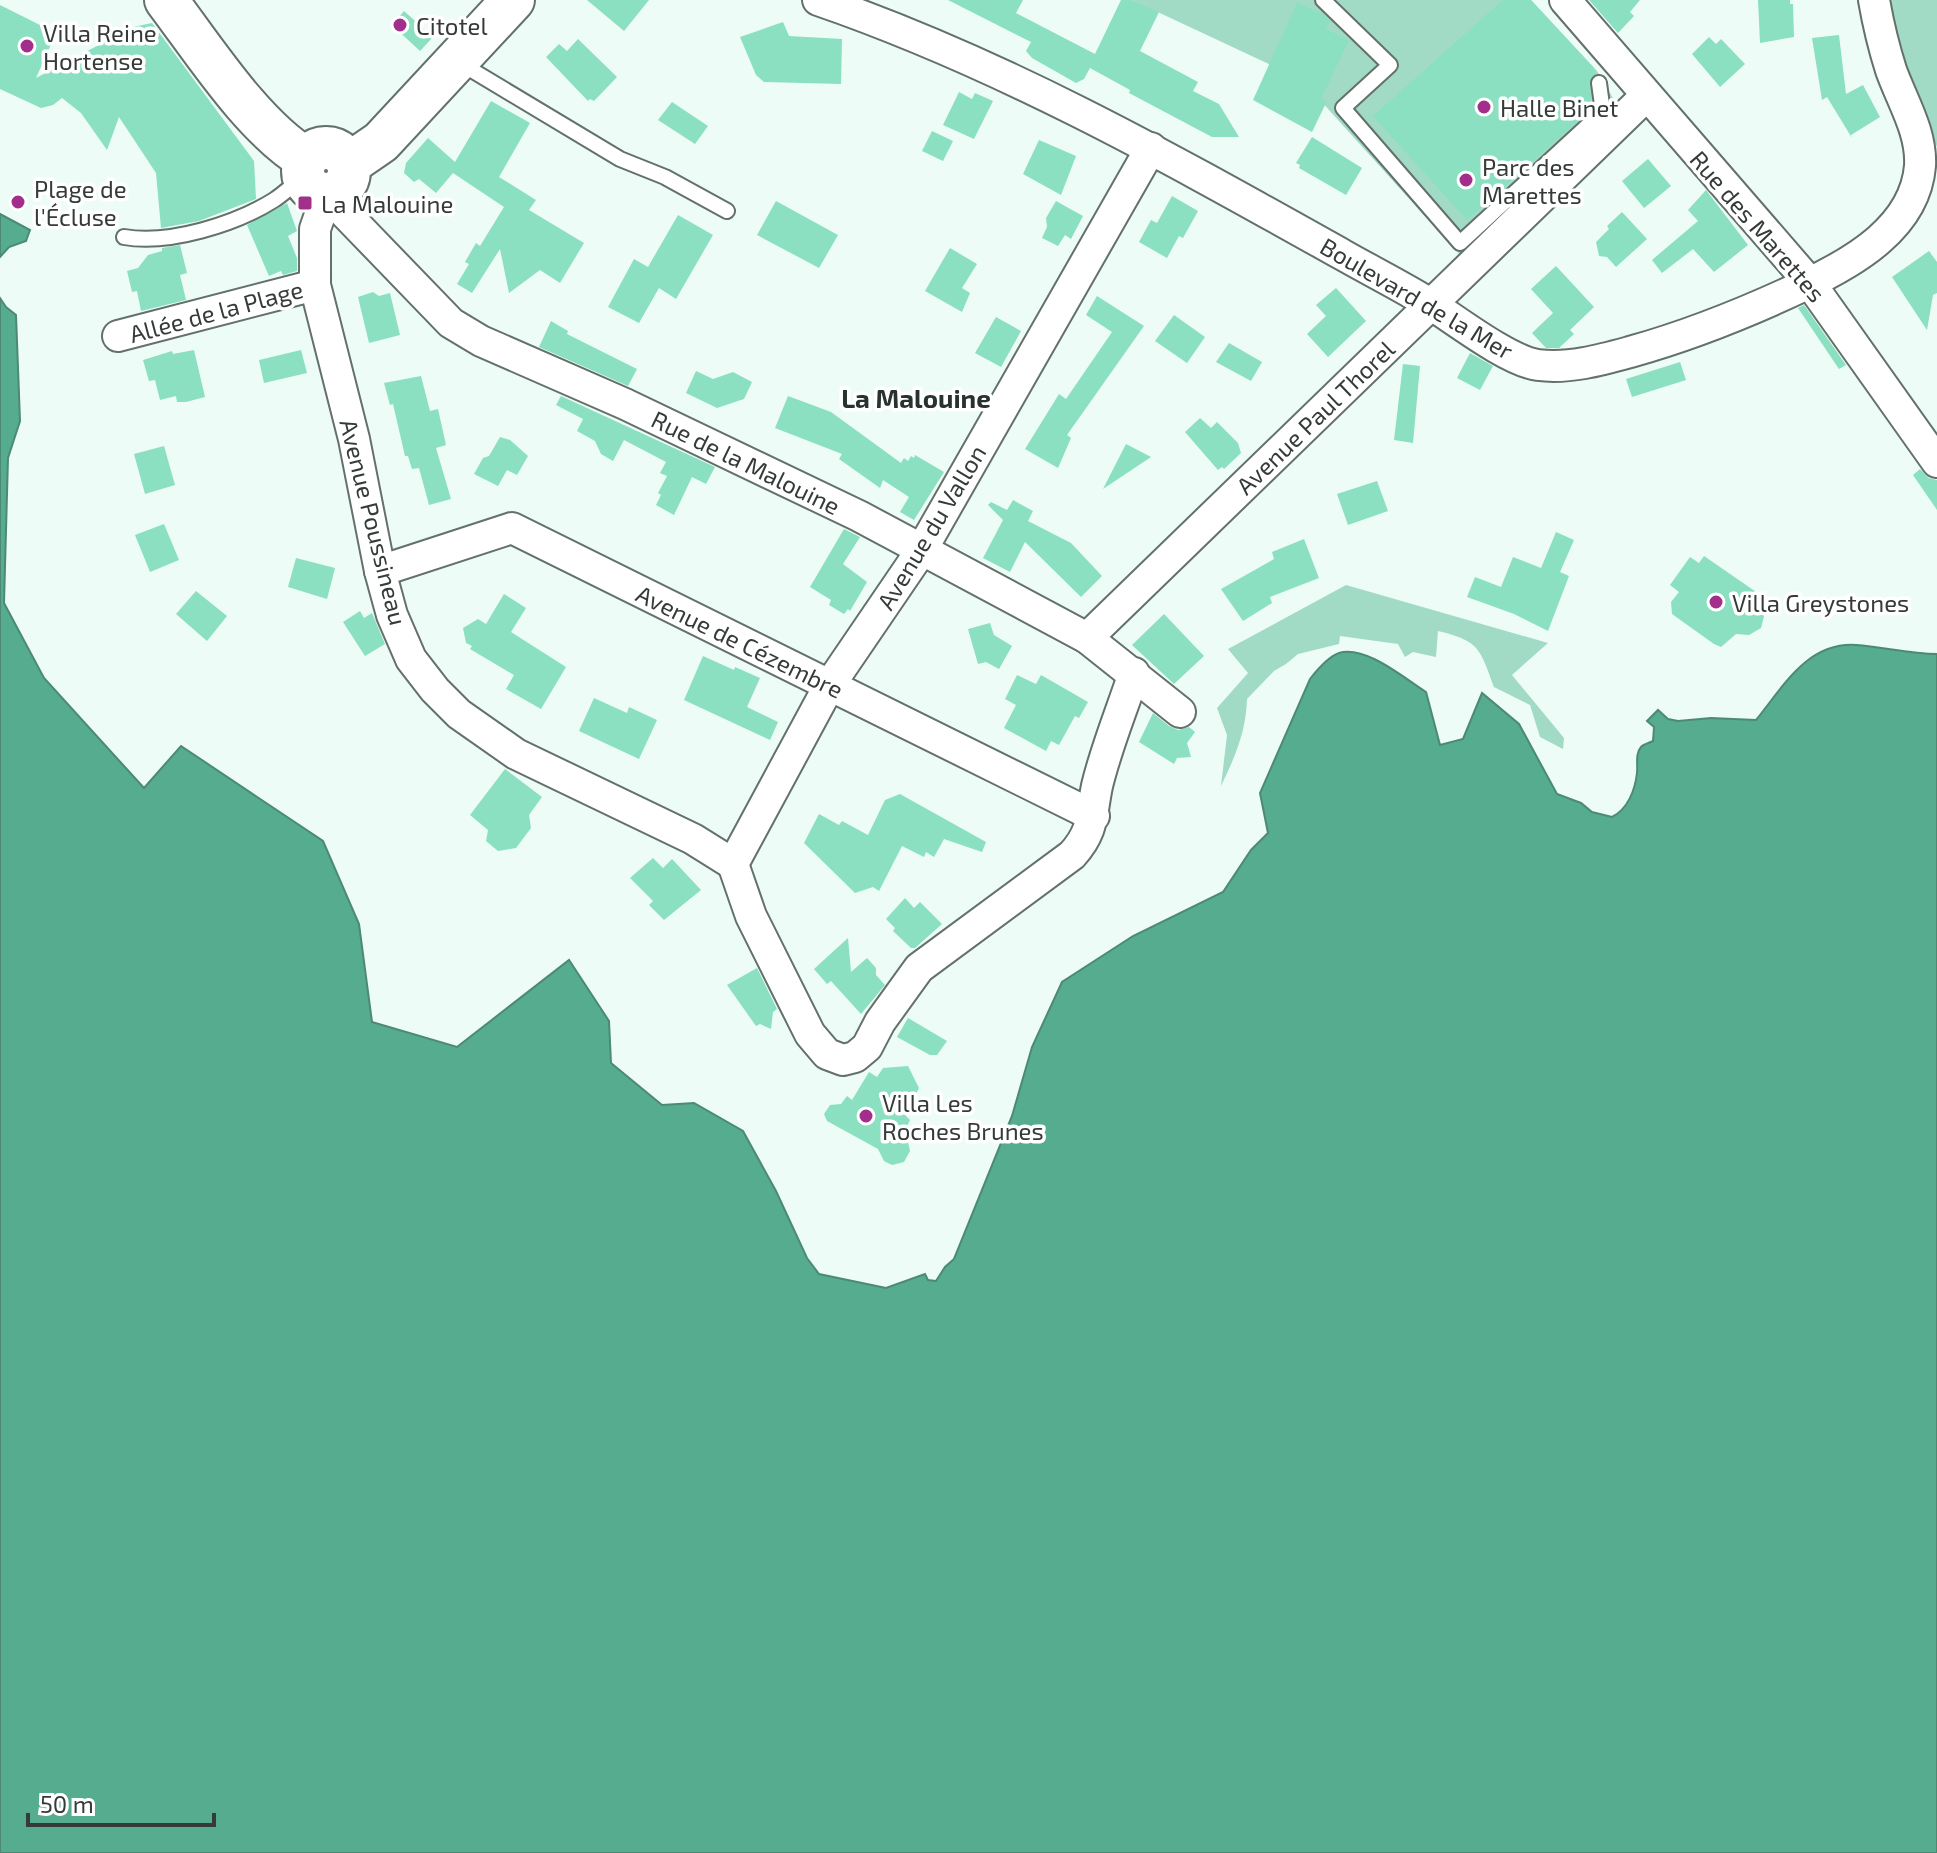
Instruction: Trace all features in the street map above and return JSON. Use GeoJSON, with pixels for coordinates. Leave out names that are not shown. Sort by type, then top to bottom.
{"type":"FeatureCollection","features":[{"type":"Feature","properties":{"kind":"street","name":"Rue de la Malouine"},"geometry":{"type":"LineString","coordinates":[[166,0],[235,91],[323,177],[336,204],[451,323],[481,341],[625,404],[845,510],[1087,638],[1180,712]]}},
{"type":"Feature","properties":{"kind":"street"},"geometry":{"type":"LineString","coordinates":[[323,177],[381,142],[513,0]]}},
{"type":"Feature","properties":{"kind":"street","name":"Boulevard de la Mer"},"geometry":{"type":"LineString","coordinates":[[818,0],[875,20],[1020,81],[1151,148],[1431,305],[1500,348],[1534,365],[1561,366],[1596,361],[1673,340],[1747,312],[1810,283],[1863,252],[1895,226],[1914,194],[1920,165],[1917,136],[1892,72],[1874,0]]}},
{"type":"Feature","properties":{"kind":"street","name":"Rue des Marettes"},"geometry":{"type":"LineString","coordinates":[[1565,0],[1810,283],[1937,462]]}},
{"type":"Feature","properties":{"kind":"street","name":"Avenue Paul Thorel"},"geometry":{"type":"LineString","coordinates":[[1087,638],[1646,96]]}},
{"type":"Feature","properties":{"kind":"street","name":"Avenue du Vallon"},"geometry":{"type":"LineString","coordinates":[[733,864],[829,686],[921,551],[1151,148]]}},
{"type":"Feature","properties":{"kind":"street","name":"Avenue Poussineau"},"geometry":{"type":"LineString","coordinates":[[323,177],[323,206],[315,229],[315,285],[354,439],[380,571],[392,615],[411,659],[459,714],[516,754],[693,839],[733,864]]}},
{"type":"Feature","properties":{"kind":"street","name":"Allée de la Plage"},"geometry":{"type":"LineString","coordinates":[[118,336],[315,285]]}},
{"type":"Feature","properties":{"kind":"street","name":"Avenue de Cézembre"},"geometry":{"type":"LineString","coordinates":[[380,571],[512,528],[1094,816]]}},
{"type":"Feature","properties":{"kind":"street"},"geometry":{"type":"LineString","coordinates":[[733,864],[751,916],[810,1034],[827,1054],[843,1060],[855,1057],[867,1047],[880,1022],[919,968],[1072,855],[1085,841],[1094,816],[1097,787],[1134,673]]}},
{"type":"Feature","properties":{"kind":"lane"},"geometry":{"type":"LineString","coordinates":[[1323,0],[1390,65],[1343,108],[1460,243],[1596,118],[1602,105],[1599,83]]}},
{"type":"Feature","properties":{"kind":"lane"},"geometry":{"type":"LineString","coordinates":[[457,61],[620,159],[665,177],[727,211]]}},
{"type":"Feature","properties":{"kind":"lane"},"geometry":{"type":"LineString","coordinates":[[124,237],[162,240],[195,232],[253,212],[323,177]]}},
{"type":"Feature","properties":{"kind":"shaded area","name":"Parc des Marettes"},"geometry":{"type":"Polygon","coordinates":[[[1132,0],[1531,0],[1597,71],[1617,105],[1459,254],[1301,79],[1132,0]]]}},
{"type":"Feature","properties":{"kind":"shaded area"},"geometry":{"type":"Polygon","coordinates":[[[1886,0],[1937,0],[1937,147],[1908,90],[1886,0]]]}},
{"type":"Feature","properties":{"kind":"shaded area"},"geometry":{"type":"Polygon","coordinates":[[[0,214],[30,230],[26,241],[9,247],[0,257],[0,214]]]}},
{"type":"Feature","properties":{"kind":"shaded area"},"geometry":{"type":"Polygon","coordinates":[[[0,298],[16,315],[20,421],[8,458],[4,603],[44,678],[144,788],[181,746],[323,841],[359,924],[372,1022],[457,1047],[569,960],[609,1021],[611,1063],[662,1105],[694,1103],[743,1131],[776,1191],[807,1258],[819,1274],[886,1288],[925,1274],[928,1280],[936,1281],[954,1259],[1012,1116],[1032,1047],[1062,982],[1133,936],[1223,892],[1251,850],[1268,833],[1260,793],[1310,679],[1335,655],[1350,652],[1373,658],[1426,692],[1440,745],[1463,739],[1482,693],[1519,724],[1557,794],[1581,803],[1592,812],[1612,817],[1626,804],[1632,792],[1639,750],[1653,741],[1654,727],[1647,721],[1658,710],[1668,719],[1678,721],[1711,718],[1756,720],[1798,669],[1824,651],[1856,645],[1937,654],[1937,1853],[0,1853],[0,298]]]}},
{"type":"Feature","properties":{"kind":"shaded area"},"geometry":{"type":"Polygon","coordinates":[[[1346,585],[1548,643],[1512,675],[1564,738],[1563,749],[1540,737],[1530,705],[1494,687],[1481,655],[1470,643],[1438,631],[1436,657],[1413,652],[1405,657],[1398,644],[1340,636],[1339,644],[1298,654],[1274,671],[1247,699],[1239,744],[1221,786],[1227,735],[1217,708],[1248,673],[1228,649],[1346,585]]]}},
{"type":"Feature","properties":{"kind":"building"},"geometry":{"type":"Polygon","coordinates":[[[587,0],[649,0],[624,31],[587,0]]]}},
{"type":"Feature","properties":{"kind":"building"},"geometry":{"type":"Polygon","coordinates":[[[948,0],[1023,0],[1016,13],[1095,54],[1121,0],[1132,0],[1159,12],[1140,51],[1198,82],[1193,91],[1219,104],[1239,137],[1212,137],[1129,93],[1130,90],[1090,68],[1084,79],[1076,83],[1032,58],[1026,51],[1031,42],[948,0]]]}},
{"type":"Feature","properties":{"kind":"building","name":"Halle Binet"},"geometry":{"type":"Polygon","coordinates":[[[1503,0],[1531,0],[1594,68],[1595,74],[1589,84],[1592,103],[1588,112],[1467,220],[1373,116],[1503,0]]]}},
{"type":"Feature","properties":{"kind":"building"},"geometry":{"type":"Polygon","coordinates":[[[1589,0],[1640,0],[1630,12],[1634,16],[1618,33],[1589,0]]]}},
{"type":"Feature","properties":{"kind":"building"},"geometry":{"type":"Polygon","coordinates":[[[1758,0],[1790,0],[1793,4],[1794,37],[1760,43],[1758,0]]]}},
{"type":"Feature","properties":{"kind":"building"},"geometry":{"type":"Polygon","coordinates":[[[1297,3],[1323,14],[1330,21],[1326,29],[1349,40],[1321,99],[1326,103],[1312,132],[1253,100],[1297,3]]]}},
{"type":"Feature","properties":{"kind":"building"},"geometry":{"type":"Polygon","coordinates":[[[0,5],[56,33],[36,78],[133,27],[152,23],[254,161],[256,199],[199,221],[161,228],[156,173],[119,117],[107,150],[81,113],[62,98],[53,105],[41,108],[0,89],[0,5]]]}},
{"type":"Feature","properties":{"kind":"building"},"geometry":{"type":"Polygon","coordinates":[[[404,11],[433,37],[420,51],[392,25],[404,11]]]}},
{"type":"Feature","properties":{"kind":"building"},"geometry":{"type":"Polygon","coordinates":[[[783,22],[789,36],[842,39],[841,84],[764,82],[756,75],[740,37],[783,22]]]}},
{"type":"Feature","properties":{"kind":"building"},"geometry":{"type":"Polygon","coordinates":[[[1839,35],[1846,94],[1863,85],[1880,117],[1851,135],[1852,138],[1827,97],[1822,100],[1812,38],[1839,35]]]}},
{"type":"Feature","properties":{"kind":"building"},"geometry":{"type":"Polygon","coordinates":[[[1709,37],[1716,44],[1721,39],[1745,64],[1720,87],[1692,54],[1709,37]]]}},
{"type":"Feature","properties":{"kind":"building"},"geometry":{"type":"Polygon","coordinates":[[[578,39],[617,77],[594,101],[588,101],[546,57],[559,44],[567,51],[578,39]]]}},
{"type":"Feature","properties":{"kind":"building"},"geometry":{"type":"Polygon","coordinates":[[[959,92],[972,99],[975,93],[993,101],[974,139],[943,125],[959,92]]]}},
{"type":"Feature","properties":{"kind":"building"},"geometry":{"type":"Polygon","coordinates":[[[491,101],[530,123],[499,177],[536,200],[529,210],[584,243],[560,283],[540,270],[509,293],[500,249],[472,293],[457,284],[469,264],[465,262],[476,243],[480,246],[504,207],[453,173],[436,193],[419,179],[414,182],[404,173],[406,163],[428,138],[455,162],[491,101]]]}},
{"type":"Feature","properties":{"kind":"building"},"geometry":{"type":"Polygon","coordinates":[[[672,102],[708,126],[695,144],[658,120],[672,102]]]}},
{"type":"Feature","properties":{"kind":"building"},"geometry":{"type":"Polygon","coordinates":[[[932,131],[953,141],[943,161],[922,151],[932,131]]]}},
{"type":"Feature","properties":{"kind":"building"},"geometry":{"type":"Polygon","coordinates":[[[1312,137],[1362,168],[1346,195],[1299,168],[1300,165],[1296,163],[1312,137]]]}},
{"type":"Feature","properties":{"kind":"building"},"geometry":{"type":"Polygon","coordinates":[[[1039,140],[1076,156],[1061,195],[1023,174],[1039,140]]]}},
{"type":"Feature","properties":{"kind":"building"},"geometry":{"type":"Polygon","coordinates":[[[1648,159],[1671,186],[1644,208],[1622,181],[1648,159]]]}},
{"type":"Feature","properties":{"kind":"building"},"geometry":{"type":"Polygon","coordinates":[[[1706,190],[1748,245],[1714,272],[1693,249],[1662,273],[1652,260],[1698,221],[1688,210],[1706,190]]]}},
{"type":"Feature","properties":{"kind":"building"},"geometry":{"type":"Polygon","coordinates":[[[1172,196],[1198,211],[1167,258],[1139,242],[1151,220],[1157,223],[1172,196]]]}},
{"type":"Feature","properties":{"kind":"building"},"geometry":{"type":"Polygon","coordinates":[[[776,201],[838,235],[819,268],[757,235],[776,201]]]}},
{"type":"Feature","properties":{"kind":"building"},"geometry":{"type":"Polygon","coordinates":[[[1056,201],[1083,216],[1071,239],[1065,235],[1058,246],[1042,238],[1047,227],[1046,218],[1056,201]]]}},
{"type":"Feature","properties":{"kind":"building"},"geometry":{"type":"Polygon","coordinates":[[[287,203],[297,231],[288,236],[297,258],[297,271],[283,275],[281,271],[269,276],[247,225],[287,203]]]}},
{"type":"Feature","properties":{"kind":"building"},"geometry":{"type":"Polygon","coordinates":[[[1622,212],[1647,239],[1616,267],[1607,257],[1599,256],[1596,242],[1622,212]]]}},
{"type":"Feature","properties":{"kind":"building"},"geometry":{"type":"Polygon","coordinates":[[[678,215],[713,235],[676,299],[659,288],[639,323],[608,307],[634,259],[648,267],[678,215]]]}},
{"type":"Feature","properties":{"kind":"building"},"geometry":{"type":"Polygon","coordinates":[[[180,245],[187,273],[180,275],[186,300],[141,311],[137,291],[132,292],[127,271],[138,268],[148,255],[162,251],[162,248],[180,245]]]}},
{"type":"Feature","properties":{"kind":"building"},"geometry":{"type":"Polygon","coordinates":[[[950,248],[977,264],[962,288],[970,293],[962,312],[925,291],[950,248]]]}},
{"type":"Feature","properties":{"kind":"building"},"geometry":{"type":"Polygon","coordinates":[[[1929,251],[1937,262],[1937,293],[1933,295],[1927,330],[1892,277],[1929,251]]]}},
{"type":"Feature","properties":{"kind":"building"},"geometry":{"type":"Polygon","coordinates":[[[1556,266],[1594,307],[1570,330],[1574,334],[1559,348],[1546,348],[1532,333],[1553,313],[1531,289],[1556,266]]]}},
{"type":"Feature","properties":{"kind":"building"},"geometry":{"type":"Polygon","coordinates":[[[1336,288],[1366,321],[1328,357],[1307,334],[1326,316],[1316,305],[1336,288]]]}},
{"type":"Feature","properties":{"kind":"building"},"geometry":{"type":"Polygon","coordinates":[[[373,292],[379,296],[390,293],[400,335],[369,343],[358,297],[373,292]]]}},
{"type":"Feature","properties":{"kind":"building"},"geometry":{"type":"Polygon","coordinates":[[[1097,296],[1144,326],[1067,435],[1071,438],[1058,468],[1025,449],[1059,394],[1066,399],[1112,332],[1086,315],[1097,296]]]}},
{"type":"Feature","properties":{"kind":"building"},"geometry":{"type":"Polygon","coordinates":[[[1804,305],[1846,365],[1839,369],[1798,308],[1804,305]]]}},
{"type":"Feature","properties":{"kind":"building"},"geometry":{"type":"Polygon","coordinates":[[[1174,315],[1205,337],[1187,363],[1155,341],[1174,315]]]}},
{"type":"Feature","properties":{"kind":"building"},"geometry":{"type":"Polygon","coordinates":[[[996,317],[1021,331],[1001,367],[975,353],[996,317]]]}},
{"type":"Feature","properties":{"kind":"building"},"geometry":{"type":"Polygon","coordinates":[[[551,321],[568,331],[567,334],[637,369],[628,386],[539,347],[551,321]]]}},
{"type":"Feature","properties":{"kind":"building"},"geometry":{"type":"Polygon","coordinates":[[[1229,343],[1262,362],[1251,381],[1216,362],[1229,343]]]}},
{"type":"Feature","properties":{"kind":"building"},"geometry":{"type":"Polygon","coordinates":[[[194,350],[205,397],[186,402],[177,402],[176,396],[160,400],[155,380],[149,381],[143,360],[172,351],[173,354],[194,350]]]}},
{"type":"Feature","properties":{"kind":"building"},"geometry":{"type":"Polygon","coordinates":[[[301,350],[307,373],[264,383],[259,360],[301,350]]]}},
{"type":"Feature","properties":{"kind":"building"},"geometry":{"type":"Polygon","coordinates":[[[1470,353],[1493,366],[1480,390],[1457,378],[1470,353]]]}},
{"type":"Feature","properties":{"kind":"building"},"geometry":{"type":"Polygon","coordinates":[[[1680,362],[1686,380],[1632,397],[1626,379],[1680,362]]]}},
{"type":"Feature","properties":{"kind":"building"},"geometry":{"type":"Polygon","coordinates":[[[1403,364],[1420,366],[1413,443],[1394,440],[1403,364]]]}},
{"type":"Feature","properties":{"kind":"building"},"geometry":{"type":"Polygon","coordinates":[[[696,371],[713,379],[733,372],[752,382],[744,399],[717,408],[686,393],[696,371]]]}},
{"type":"Feature","properties":{"kind":"building"},"geometry":{"type":"Polygon","coordinates":[[[421,376],[430,411],[438,409],[446,445],[436,448],[451,499],[429,505],[419,468],[412,469],[408,456],[405,456],[393,404],[390,405],[384,383],[421,376]]]}},
{"type":"Feature","properties":{"kind":"building"},"geometry":{"type":"Polygon","coordinates":[[[561,396],[715,467],[706,484],[692,477],[674,515],[656,505],[667,476],[660,473],[666,462],[624,440],[613,461],[601,454],[595,441],[577,431],[583,419],[556,405],[561,396]]]}},
{"type":"Feature","properties":{"kind":"building"},"geometry":{"type":"Polygon","coordinates":[[[788,396],[831,412],[901,463],[904,458],[908,461],[915,455],[944,472],[914,520],[900,512],[909,497],[883,480],[880,488],[839,459],[842,454],[775,428],[788,396]]]}},
{"type":"Feature","properties":{"kind":"building"},"geometry":{"type":"Polygon","coordinates":[[[1200,418],[1211,428],[1217,422],[1238,443],[1241,453],[1224,469],[1218,470],[1185,432],[1200,418]]]}},
{"type":"Feature","properties":{"kind":"building"},"geometry":{"type":"Polygon","coordinates":[[[500,437],[510,440],[528,456],[517,475],[507,470],[498,486],[474,474],[500,437]]]}},
{"type":"Feature","properties":{"kind":"building"},"geometry":{"type":"Polygon","coordinates":[[[1126,444],[1151,457],[1103,489],[1126,444]]]}},
{"type":"Feature","properties":{"kind":"building"},"geometry":{"type":"Polygon","coordinates":[[[164,446],[175,485],[145,494],[134,454],[164,446]]]}},
{"type":"Feature","properties":{"kind":"building"},"geometry":{"type":"Polygon","coordinates":[[[1920,469],[1929,478],[1937,480],[1937,510],[1913,475],[1920,469]]]}},
{"type":"Feature","properties":{"kind":"building"},"geometry":{"type":"Polygon","coordinates":[[[1377,481],[1388,511],[1348,525],[1337,494],[1377,481]]]}},
{"type":"Feature","properties":{"kind":"building"},"geometry":{"type":"Polygon","coordinates":[[[1013,500],[1033,511],[1028,521],[1071,543],[1102,576],[1081,597],[1025,542],[1010,572],[983,558],[1003,520],[988,505],[991,502],[1007,510],[1013,500]]]}},
{"type":"Feature","properties":{"kind":"building"},"geometry":{"type":"Polygon","coordinates":[[[164,524],[179,560],[150,572],[135,535],[164,524]]]}},
{"type":"Feature","properties":{"kind":"building"},"geometry":{"type":"Polygon","coordinates":[[[844,529],[860,537],[843,564],[867,582],[850,611],[848,609],[844,614],[829,605],[831,600],[810,587],[844,529]]]}},
{"type":"Feature","properties":{"kind":"building"},"geometry":{"type":"Polygon","coordinates":[[[1556,532],[1574,540],[1560,572],[1569,576],[1548,631],[1514,614],[1467,597],[1475,577],[1501,587],[1513,557],[1541,568],[1556,532]]]}},
{"type":"Feature","properties":{"kind":"building"},"geometry":{"type":"Polygon","coordinates":[[[1304,539],[1319,578],[1270,597],[1272,603],[1243,621],[1221,589],[1274,559],[1272,552],[1304,539]]]}},
{"type":"Feature","properties":{"kind":"building","name":"Villa Greystones"},"geometry":{"type":"Polygon","coordinates":[[[1704,556],[1762,596],[1758,602],[1764,616],[1761,628],[1749,635],[1736,634],[1721,647],[1672,614],[1671,602],[1679,592],[1670,585],[1690,557],[1699,563],[1704,556]]]}},
{"type":"Feature","properties":{"kind":"building"},"geometry":{"type":"Polygon","coordinates":[[[296,558],[335,568],[327,599],[288,587],[296,558]]]}},
{"type":"Feature","properties":{"kind":"building"},"geometry":{"type":"Polygon","coordinates":[[[196,591],[227,616],[207,641],[176,614],[196,591]]]}},
{"type":"Feature","properties":{"kind":"building"},"geometry":{"type":"Polygon","coordinates":[[[504,594],[526,608],[511,632],[566,667],[541,709],[506,689],[514,675],[470,649],[472,646],[466,643],[463,628],[478,619],[486,624],[504,594]]]}},
{"type":"Feature","properties":{"kind":"building"},"geometry":{"type":"Polygon","coordinates":[[[360,611],[364,618],[372,613],[385,644],[365,656],[343,622],[360,611]]]}},
{"type":"Feature","properties":{"kind":"building"},"geometry":{"type":"Polygon","coordinates":[[[1164,614],[1204,656],[1174,684],[1132,645],[1164,614]]]}},
{"type":"Feature","properties":{"kind":"building"},"geometry":{"type":"Polygon","coordinates":[[[990,623],[994,635],[1012,646],[999,669],[986,662],[978,664],[968,629],[990,623]]]}},
{"type":"Feature","properties":{"kind":"building"},"geometry":{"type":"Polygon","coordinates":[[[703,656],[760,678],[747,707],[778,722],[770,740],[684,700],[703,656]]]}},
{"type":"Feature","properties":{"kind":"building"},"geometry":{"type":"Polygon","coordinates":[[[1017,675],[1036,684],[1041,675],[1088,702],[1079,718],[1075,716],[1059,745],[1051,741],[1046,751],[1004,728],[1016,705],[1005,699],[1017,675]]]}},
{"type":"Feature","properties":{"kind":"building"},"geometry":{"type":"Polygon","coordinates":[[[594,698],[627,713],[629,707],[657,720],[639,759],[579,731],[594,698]]]}},
{"type":"Feature","properties":{"kind":"building"},"geometry":{"type":"Polygon","coordinates":[[[1153,713],[1169,726],[1178,730],[1189,727],[1195,732],[1187,743],[1191,757],[1177,758],[1174,764],[1139,742],[1153,713]]]}},
{"type":"Feature","properties":{"kind":"building"},"geometry":{"type":"Polygon","coordinates":[[[505,769],[542,797],[529,815],[531,828],[516,848],[498,851],[486,841],[488,830],[470,815],[505,769]]]}},
{"type":"Feature","properties":{"kind":"building"},"geometry":{"type":"Polygon","coordinates":[[[900,794],[986,842],[982,852],[944,839],[934,857],[926,852],[924,857],[902,846],[879,891],[873,887],[855,893],[804,843],[819,814],[839,825],[842,821],[868,835],[885,800],[900,794]]]}},
{"type":"Feature","properties":{"kind":"building"},"geometry":{"type":"Polygon","coordinates":[[[653,858],[663,868],[672,859],[701,890],[664,920],[649,905],[653,901],[630,878],[653,858]]]}},
{"type":"Feature","properties":{"kind":"building"},"geometry":{"type":"Polygon","coordinates":[[[905,898],[914,908],[920,902],[942,924],[915,948],[911,948],[893,931],[895,928],[886,919],[905,898]]]}},
{"type":"Feature","properties":{"kind":"building"},"geometry":{"type":"Polygon","coordinates":[[[848,938],[851,972],[867,958],[885,985],[861,1014],[831,981],[827,984],[814,969],[848,938]]]}},
{"type":"Feature","properties":{"kind":"building"},"geometry":{"type":"Polygon","coordinates":[[[757,968],[777,1009],[773,1012],[771,1029],[760,1024],[756,1026],[727,985],[757,968]]]}},
{"type":"Feature","properties":{"kind":"building"},"geometry":{"type":"Polygon","coordinates":[[[908,1018],[947,1041],[937,1055],[930,1055],[897,1037],[908,1018]]]}},
{"type":"Feature","properties":{"kind":"building","name":"Villa Les Roches Brunes"},"geometry":{"type":"Polygon","coordinates":[[[908,1066],[919,1088],[915,1096],[918,1098],[906,1116],[910,1120],[903,1135],[910,1151],[904,1162],[892,1165],[884,1161],[878,1149],[827,1121],[824,1114],[830,1105],[841,1104],[847,1096],[852,1100],[869,1072],[877,1077],[883,1068],[908,1066]]]}},
{"type":"Feature","properties":{"kind":"place","name":"Citotel"},"geometry":{"type":"Point","coordinates":[400,25]}},
{"type":"Feature","properties":{"kind":"place","name":"Villa Reine Hortense"},"geometry":{"type":"Point","coordinates":[27,46]}},
{"type":"Feature","properties":{"kind":"place","name":"Halle Binet"},"geometry":{"type":"Point","coordinates":[1484,107]}},
{"type":"Feature","properties":{"kind":"place","name":"Parc des Marettes"},"geometry":{"type":"Point","coordinates":[1466,180]}},
{"type":"Feature","properties":{"kind":"place","name":"Plage de l'Écluse"},"geometry":{"type":"Point","coordinates":[18,202]}},
{"type":"Feature","properties":{"kind":"place","name":"La Malouine"},"geometry":{"type":"Point","coordinates":[305,203]}},
{"type":"Feature","properties":{"kind":"place","name":"Villa Greystones"},"geometry":{"type":"Point","coordinates":[1716,602]}},
{"type":"Feature","properties":{"kind":"place","name":"Villa Les Roches Brunes"},"geometry":{"type":"Point","coordinates":[866,1116]}},
{"type":"Feature","properties":{"kind":"district","name":"La Malouine"},"geometry":{"type":"Point","coordinates":[916,397]}}]}
